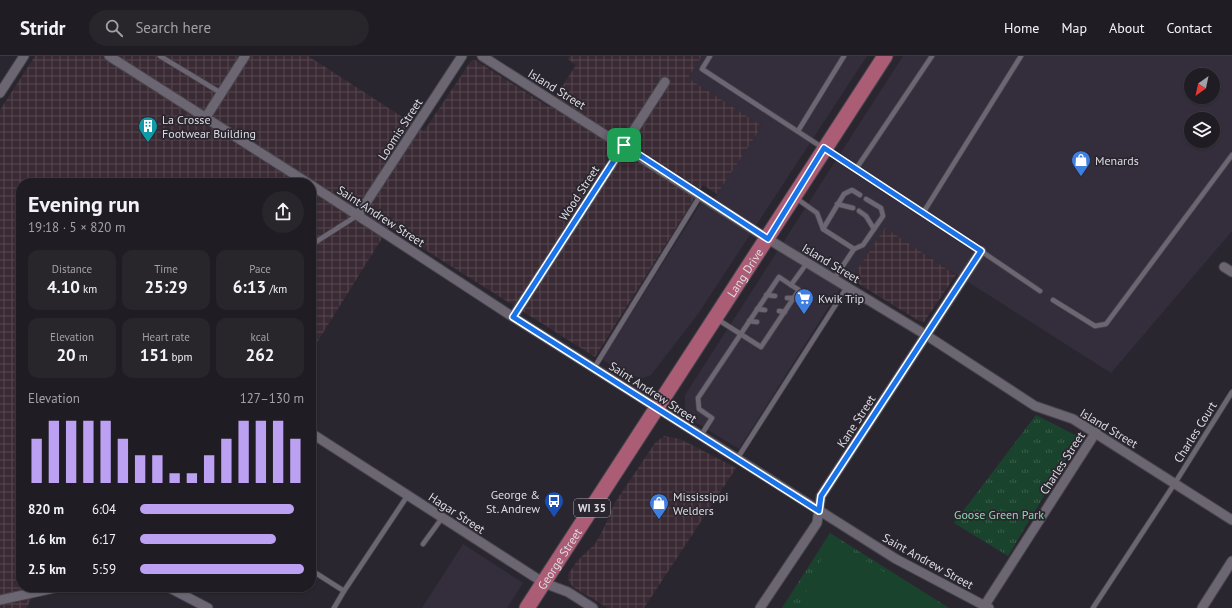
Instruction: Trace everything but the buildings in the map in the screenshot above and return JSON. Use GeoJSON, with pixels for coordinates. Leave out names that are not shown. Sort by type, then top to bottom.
{"type":"FeatureCollection","features":[{"type":"Feature","properties":{"kind":"main road","name":"Lang Drive"},"geometry":{"type":"LineString","coordinates":[[656,408],[768,239],[824,148],[885,56]]}},
{"type":"Feature","properties":{"kind":"main road","name":"George Street"},"geometry":{"type":"LineString","coordinates":[[527,608],[656,408]]}},
{"type":"Feature","properties":{"kind":"street"},"geometry":{"type":"LineString","coordinates":[[0,93],[24,56]]}},
{"type":"Feature","properties":{"kind":"street"},"geometry":{"type":"LineString","coordinates":[[109,56],[300,178]]}},
{"type":"Feature","properties":{"kind":"street"},"geometry":{"type":"LineString","coordinates":[[206,117],[245,56]]}},
{"type":"Feature","properties":{"kind":"street","name":"Loomis Street"},"geometry":{"type":"LineString","coordinates":[[358,215],[462,56]]}},
{"type":"Feature","properties":{"kind":"street","name":"Island Street"},"geometry":{"type":"LineString","coordinates":[[482,56],[624,145],[768,239],[926,336],[1035,406],[1073,419],[1096,432],[1232,520]]}},
{"type":"Feature","properties":{"kind":"street","name":"Wood Street"},"geometry":{"type":"LineString","coordinates":[[513,317],[665,82]]}},
{"type":"Feature","properties":{"kind":"street","name":"Saint Andrew Street"},"geometry":{"type":"LineString","coordinates":[[316,188],[700,437],[896,559],[986,607]]}},
{"type":"Feature","properties":{"kind":"street","name":"Kane Street"},"geometry":{"type":"LineString","coordinates":[[760,608],[817,523],[821,496],[981,251]]}},
{"type":"Feature","properties":{"kind":"street","name":"Charles Street"},"geometry":{"type":"LineString","coordinates":[[986,607],[1096,432]]}},
{"type":"Feature","properties":{"kind":"street","name":"Hagar Street"},"geometry":{"type":"LineString","coordinates":[[316,438],[544,583],[568,592],[593,608]]}},
{"type":"Feature","properties":{"kind":"street"},"geometry":{"type":"LineString","coordinates":[[1202,608],[1232,561]]}},
{"type":"Feature","properties":{"kind":"street"},"geometry":{"type":"LineString","coordinates":[[0,600],[36,592]]}},
{"type":"Feature","properties":{"kind":"street"},"geometry":{"type":"LineString","coordinates":[[178,592],[208,608]]}},
{"type":"Feature","properties":{"kind":"lane"},"geometry":{"type":"LineString","coordinates":[[160,56],[221,93]]}},
{"type":"Feature","properties":{"kind":"lane"},"geometry":{"type":"LineString","coordinates":[[710,56],[702,69],[1040,291]]}},
{"type":"Feature","properties":{"kind":"lane"},"geometry":{"type":"LineString","coordinates":[[798,131],[844,56]]}},
{"type":"Feature","properties":{"kind":"lane"},"geometry":{"type":"LineString","coordinates":[[856,169],[932,56]]}},
{"type":"Feature","properties":{"kind":"lane"},"geometry":{"type":"LineString","coordinates":[[923,213],[1021,56]]}},
{"type":"Feature","properties":{"kind":"lane"},"geometry":{"type":"LineString","coordinates":[[1053,300],[1095,326],[1106,324],[1232,155]]}},
{"type":"Feature","properties":{"kind":"lane"},"geometry":{"type":"LineString","coordinates":[[823,229],[844,194],[852,190],[860,195]]}},
{"type":"Feature","properties":{"kind":"lane"},"geometry":{"type":"LineString","coordinates":[[594,368],[700,195]]}},
{"type":"Feature","properties":{"kind":"lane"},"geometry":{"type":"LineString","coordinates":[[794,196],[817,213],[823,229],[854,248]]}},
{"type":"Feature","properties":{"kind":"lane"},"geometry":{"type":"LineString","coordinates":[[834,279],[854,248],[863,245],[883,216],[881,208],[866,199]]}},
{"type":"Feature","properties":{"kind":"lane"},"geometry":{"type":"LineString","coordinates":[[837,204],[853,208]]}},
{"type":"Feature","properties":{"kind":"lane"},"geometry":{"type":"LineString","coordinates":[[859,211],[866,216],[874,230]]}},
{"type":"Feature","properties":{"kind":"lane"},"geometry":{"type":"LineString","coordinates":[[316,242],[358,215]]}},
{"type":"Feature","properties":{"kind":"lane"},"geometry":{"type":"LineString","coordinates":[[792,285],[807,262]]}},
{"type":"Feature","properties":{"kind":"lane"},"geometry":{"type":"LineString","coordinates":[[700,437],[712,418],[699,409],[698,398],[741,334],[766,295],[779,277],[799,290],[785,312],[774,324],[761,347],[741,334],[716,318]]}},
{"type":"Feature","properties":{"kind":"lane"},"geometry":{"type":"LineString","coordinates":[[737,459],[847,287]]}},
{"type":"Feature","properties":{"kind":"lane"},"geometry":{"type":"LineString","coordinates":[[766,295],[775,296]]}},
{"type":"Feature","properties":{"kind":"lane"},"geometry":{"type":"LineString","coordinates":[[787,298],[794,298]]}},
{"type":"Feature","properties":{"kind":"lane"},"geometry":{"type":"LineString","coordinates":[[757,309],[765,310]]}},
{"type":"Feature","properties":{"kind":"lane"},"geometry":{"type":"LineString","coordinates":[[779,311],[785,312]]}},
{"type":"Feature","properties":{"kind":"lane"},"geometry":{"type":"LineString","coordinates":[[749,321],[757,322]]}},
{"type":"Feature","properties":{"kind":"lane","name":"Charles Court"},"geometry":{"type":"LineString","coordinates":[[1093,608],[1175,483],[1232,392]]}},
{"type":"Feature","properties":{"kind":"lane"},"geometry":{"type":"LineString","coordinates":[[334,608],[408,496]]}},
{"type":"Feature","properties":{"kind":"lane"},"geometry":{"type":"LineString","coordinates":[[423,544],[442,518]]}},
{"type":"Feature","properties":{"kind":"lane"},"geometry":{"type":"LineString","coordinates":[[316,573],[344,592]]}},
{"type":"Feature","properties":{"kind":"shaded area"},"geometry":{"type":"Polygon","coordinates":[[[35,56],[308,56],[424,131],[471,61],[475,60],[549,107],[576,65],[568,59],[570,56],[702,56],[688,78],[762,126],[717,194],[703,185],[595,357],[389,227],[316,344],[316,178],[16,178],[16,592],[36,592],[26,608],[0,608],[0,110],[35,56]]]}},
{"type":"Feature","properties":{"kind":"shaded area"},"geometry":{"type":"Polygon","coordinates":[[[702,56],[867,56],[698,314],[651,375],[643,378],[633,376],[602,360],[701,203],[708,207],[762,126],[688,78],[702,56]]]}},
{"type":"Feature","properties":{"kind":"shaded area"},"geometry":{"type":"Polygon","coordinates":[[[903,56],[1232,56],[1232,231],[1111,373],[885,229],[851,279],[847,278],[739,449],[692,420],[685,409],[685,395],[903,56]]]}},
{"type":"Feature","properties":{"kind":"shaded area"},"geometry":{"type":"Polygon","coordinates":[[[885,228],[956,275],[924,322],[919,321],[851,279],[885,228]]]}},
{"type":"Feature","properties":{"kind":"shaded area"},"geometry":{"type":"Polygon","coordinates":[[[664,436],[680,439],[736,468],[644,608],[608,608],[573,587],[569,582],[568,575],[577,561],[595,544],[604,528],[614,504],[655,443],[664,436]]]}},
{"type":"Feature","properties":{"kind":"shaded area"},"geometry":{"type":"Polygon","coordinates":[[[463,544],[523,583],[507,608],[422,608],[463,544]]]}},
{"type":"Feature","properties":{"kind":"green space","name":"Goose Green Park"},"geometry":{"type":"Polygon","coordinates":[[[1036,415],[1079,437],[1008,556],[954,523],[1036,415]]]}},
{"type":"Feature","properties":{"kind":"green space"},"geometry":{"type":"Polygon","coordinates":[[[830,533],[949,608],[782,608],[830,533]]]}},
{"type":"Feature","properties":{"kind":"green space"},"geometry":{"type":"Polygon","coordinates":[[[832,539],[940,608],[801,608],[808,586],[832,539]]]}},
{"type":"Feature","properties":{"kind":"place","name":"La Crosse Footwear Building"},"geometry":{"type":"Point","coordinates":[148,143]}},
{"type":"Feature","properties":{"kind":"place","name":"Menards"},"geometry":{"type":"Point","coordinates":[1081,177]}},
{"type":"Feature","properties":{"kind":"place","name":"Kwik Trip"},"geometry":{"type":"Point","coordinates":[804,315]}},
{"type":"Feature","properties":{"kind":"place","name":"George & St. Andrew"},"geometry":{"type":"Point","coordinates":[554,518]}},
{"type":"Feature","properties":{"kind":"place","name":"Mississippi Welders"},"geometry":{"type":"Point","coordinates":[659,520]}},
{"type":"Feature","properties":{"kind":"route"},"geometry":{"type":"LineString","coordinates":[[624,145],[768,239],[824,148],[981,251],[821,496],[819,511],[700,437],[513,317],[624,145]]}}]}
